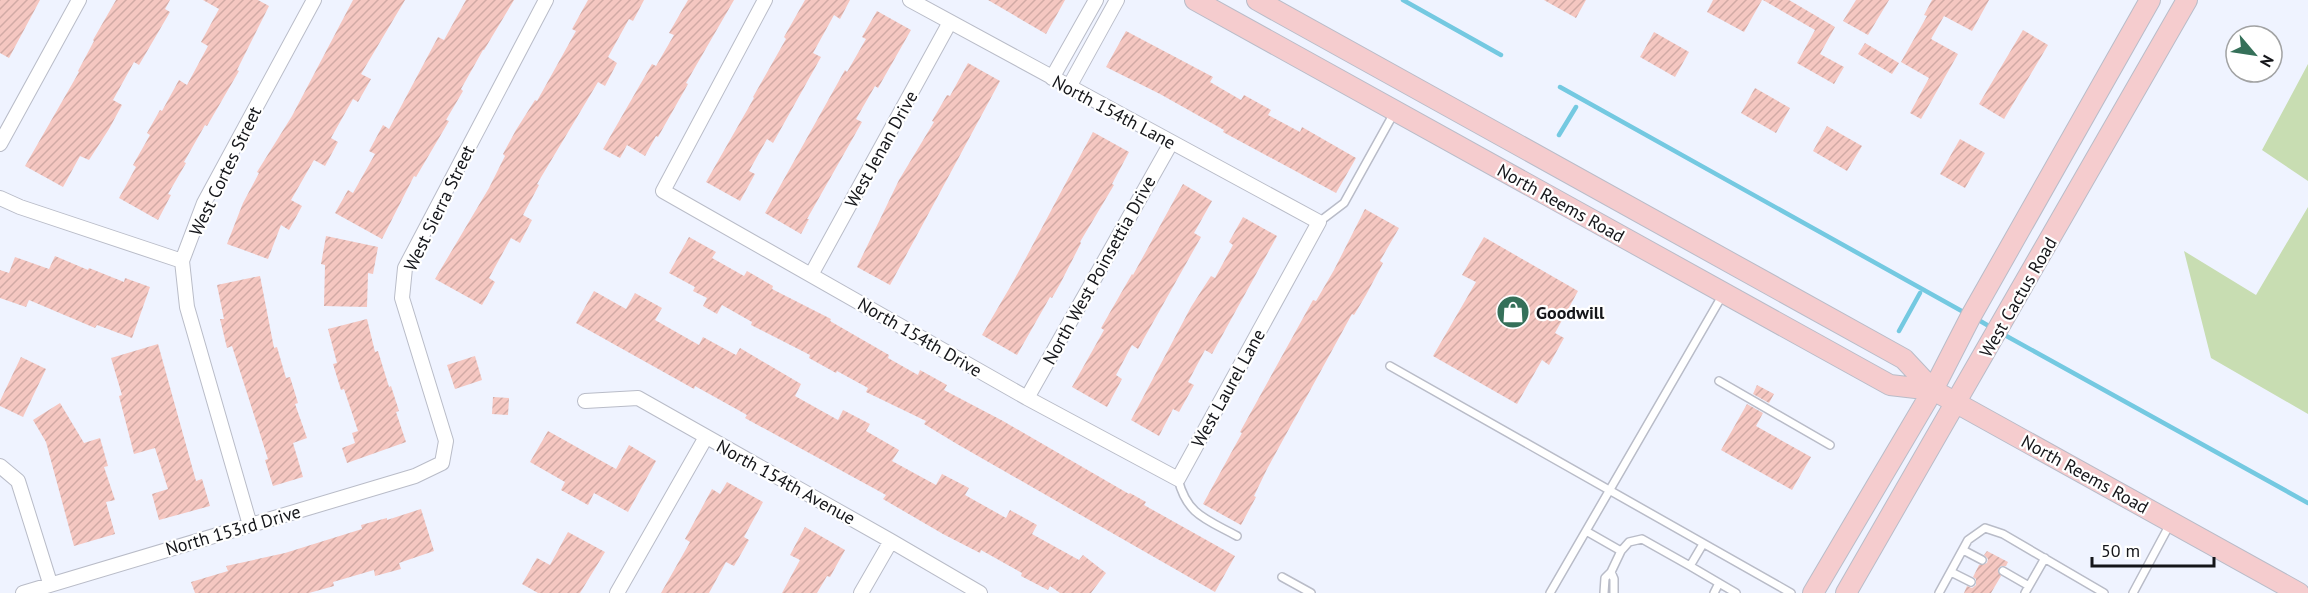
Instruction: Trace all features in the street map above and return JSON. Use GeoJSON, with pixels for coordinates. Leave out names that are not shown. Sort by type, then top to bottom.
{"type":"FeatureCollection","features":[{"type":"Feature","properties":{"kind":"main road","name":"North Reems Road"},"geometry":{"type":"LineString","coordinates":[[1195,0],[1890,385],[1933,390],[1957,402],[2299,593]]}},
{"type":"Feature","properties":{"kind":"main road","name":"North Reems Road"},"geometry":{"type":"LineString","coordinates":[[1257,0],[1904,359],[1933,390]]}},
{"type":"Feature","properties":{"kind":"main road","name":"West Cactus Road"},"geometry":{"type":"LineString","coordinates":[[1813,593],[1933,390],[1971,316],[2150,0]]}},
{"type":"Feature","properties":{"kind":"main road","name":"West Cactus Road"},"geometry":{"type":"LineString","coordinates":[[1846,593],[2187,0]]}},
{"type":"Feature","properties":{"kind":"main road"},"geometry":{"type":"LineString","coordinates":[[1497,166],[1511,141]]}},
{"type":"Feature","properties":{"kind":"street"},"geometry":{"type":"LineString","coordinates":[[0,144],[79,0]]}},
{"type":"Feature","properties":{"kind":"street","name":"West Cortes Street"},"geometry":{"type":"LineString","coordinates":[[250,525],[187,307],[182,261],[204,203],[314,0]]}},
{"type":"Feature","properties":{"kind":"street","name":"West Sierra Street"},"geometry":{"type":"LineString","coordinates":[[442,463],[446,441],[402,298],[405,268],[546,0]]}},
{"type":"Feature","properties":{"kind":"street","name":"North 154th Drive"},"geometry":{"type":"LineString","coordinates":[[765,0],[663,191],[1028,398],[1178,479]]}},
{"type":"Feature","properties":{"kind":"street","name":"North 154th Lane"},"geometry":{"type":"LineString","coordinates":[[910,0],[1319,222]]}},
{"type":"Feature","properties":{"kind":"street"},"geometry":{"type":"LineString","coordinates":[[1052,78],[1096,0]]}},
{"type":"Feature","properties":{"kind":"street"},"geometry":{"type":"LineString","coordinates":[[1069,87],[1117,0]]}},
{"type":"Feature","properties":{"kind":"street","name":"West Jenan Drive"},"geometry":{"type":"LineString","coordinates":[[811,275],[950,22]]}},
{"type":"Feature","properties":{"kind":"street","name":"North West Poinsettia Drive"},"geometry":{"type":"LineString","coordinates":[[1028,398],[1171,143]]}},
{"type":"Feature","properties":{"kind":"street"},"geometry":{"type":"LineString","coordinates":[[0,198],[182,261]]}},
{"type":"Feature","properties":{"kind":"street","name":"West Laurel Lane"},"geometry":{"type":"LineString","coordinates":[[1178,479],[1319,222]]}},
{"type":"Feature","properties":{"kind":"street","name":"North 154th Avenue"},"geometry":{"type":"LineString","coordinates":[[585,401],[638,398],[980,593]]}},
{"type":"Feature","properties":{"kind":"street"},"geometry":{"type":"LineString","coordinates":[[617,593],[706,437]]}},
{"type":"Feature","properties":{"kind":"street","name":"North 153rd Drive"},"geometry":{"type":"LineString","coordinates":[[23,593],[50,583],[415,476],[442,463]]}},
{"type":"Feature","properties":{"kind":"street"},"geometry":{"type":"LineString","coordinates":[[0,466],[18,481],[50,583]]}},
{"type":"Feature","properties":{"kind":"street"},"geometry":{"type":"LineString","coordinates":[[861,593],[891,541]]}},
{"type":"Feature","properties":{"kind":"lane"},"geometry":{"type":"LineString","coordinates":[[1319,222],[1344,203],[1395,111]]}},
{"type":"Feature","properties":{"kind":"lane"},"geometry":{"type":"LineString","coordinates":[[1550,593],[1724,294]]}},
{"type":"Feature","properties":{"kind":"lane"},"geometry":{"type":"LineString","coordinates":[[1390,366],[1791,593]]}},
{"type":"Feature","properties":{"kind":"lane"},"geometry":{"type":"LineString","coordinates":[[1719,381],[1830,445]]}},
{"type":"Feature","properties":{"kind":"lane"},"geometry":{"type":"LineString","coordinates":[[1178,479],[1183,496],[1197,514],[1237,536]]}},
{"type":"Feature","properties":{"kind":"lane"},"geometry":{"type":"LineString","coordinates":[[2133,593],[2171,522]]}},
{"type":"Feature","properties":{"kind":"lane"},"geometry":{"type":"LineString","coordinates":[[1941,592],[1968,540],[1985,528],[2003,534],[2104,593]]}},
{"type":"Feature","properties":{"kind":"lane"},"geometry":{"type":"LineString","coordinates":[[1586,531],[1621,551]]}},
{"type":"Feature","properties":{"kind":"lane"},"geometry":{"type":"LineString","coordinates":[[1604,593],[1605,578],[1611,572],[1621,551],[1629,542],[1642,539],[1736,593]]}},
{"type":"Feature","properties":{"kind":"lane"},"geometry":{"type":"LineString","coordinates":[[1690,566],[1703,544]]}},
{"type":"Feature","properties":{"kind":"lane"},"geometry":{"type":"LineString","coordinates":[[1963,550],[1982,560]]}},
{"type":"Feature","properties":{"kind":"lane"},"geometry":{"type":"LineString","coordinates":[[2025,593],[2045,558]]}},
{"type":"Feature","properties":{"kind":"lane"},"geometry":{"type":"LineString","coordinates":[[2003,571],[2029,586]]}},
{"type":"Feature","properties":{"kind":"lane"},"geometry":{"type":"LineString","coordinates":[[1611,572],[1614,579],[1614,593]]}},
{"type":"Feature","properties":{"kind":"lane"},"geometry":{"type":"LineString","coordinates":[[1951,572],[1971,582]]}},
{"type":"Feature","properties":{"kind":"lane"},"geometry":{"type":"LineString","coordinates":[[1282,577],[1311,593]]}},
{"type":"Feature","properties":{"kind":"lane"},"geometry":{"type":"LineString","coordinates":[[1714,593],[1719,583]]}},
{"type":"Feature","properties":{"kind":"green space"},"geometry":{"type":"Polygon","coordinates":[[[2308,64],[2308,181],[2262,150],[2308,64]]]}},
{"type":"Feature","properties":{"kind":"green space"},"geometry":{"type":"Polygon","coordinates":[[[2308,207],[2308,414],[2211,358],[2184,251],[2256,295],[2308,207]]]}},
{"type":"Feature","properties":{"kind":"building"},"geometry":{"type":"Polygon","coordinates":[[[0,0],[40,0],[9,58],[0,53],[0,0]]]}},
{"type":"Feature","properties":{"kind":"building"},"geometry":{"type":"Polygon","coordinates":[[[116,0],[170,0],[165,9],[170,12],[139,65],[134,62],[113,100],[122,105],[109,129],[89,160],[80,156],[63,187],[25,166],[79,72],[93,40],[116,0]]]}},
{"type":"Feature","properties":{"kind":"building"},"geometry":{"type":"Polygon","coordinates":[[[203,0],[258,0],[269,6],[237,70],[239,71],[184,162],[186,163],[168,194],[171,195],[158,220],[119,198],[136,167],[133,165],[150,135],[147,133],[160,110],[162,111],[179,80],[187,85],[208,46],[201,42],[219,9],[203,0]]]}},
{"type":"Feature","properties":{"kind":"building"},"geometry":{"type":"Polygon","coordinates":[[[353,0],[405,0],[361,74],[371,79],[358,102],[353,99],[331,138],[338,142],[325,166],[314,160],[291,200],[302,206],[289,230],[281,225],[268,259],[227,244],[243,203],[259,173],[257,172],[292,116],[353,0]]]}},
{"type":"Feature","properties":{"kind":"building"},"geometry":{"type":"Polygon","coordinates":[[[466,0],[514,0],[461,89],[463,91],[446,120],[449,121],[416,177],[414,176],[382,239],[335,213],[348,190],[353,193],[375,154],[369,151],[383,125],[389,129],[438,37],[444,40],[466,0]]]}},
{"type":"Feature","properties":{"kind":"building"},"geometry":{"type":"Polygon","coordinates":[[[588,0],[644,0],[633,21],[629,19],[608,57],[617,63],[605,86],[598,82],[537,184],[539,185],[523,215],[532,220],[520,243],[511,238],[489,278],[495,282],[482,305],[435,279],[489,188],[516,130],[535,100],[537,101],[576,31],[572,29],[588,0]]]}},
{"type":"Feature","properties":{"kind":"building"},"geometry":{"type":"Polygon","coordinates":[[[688,0],[734,0],[658,137],[656,136],[645,156],[627,145],[620,158],[603,149],[652,64],[656,66],[674,35],[669,33],[688,0]]]}},
{"type":"Feature","properties":{"kind":"building"},"geometry":{"type":"Polygon","coordinates":[[[805,0],[850,0],[840,19],[834,15],[813,53],[821,57],[773,143],[767,139],[749,171],[755,174],[740,201],[706,182],[754,98],[805,0]]]}},
{"type":"Feature","properties":{"kind":"building"},"geometry":{"type":"Polygon","coordinates":[[[988,0],[1065,0],[1046,34],[988,0]]]}},
{"type":"Feature","properties":{"kind":"building"},"geometry":{"type":"Polygon","coordinates":[[[1544,0],[1586,0],[1576,18],[1544,0]]]}},
{"type":"Feature","properties":{"kind":"building"},"geometry":{"type":"Polygon","coordinates":[[[1713,0],[1762,0],[1744,32],[1707,12],[1713,0]]]}},
{"type":"Feature","properties":{"kind":"building"},"geometry":{"type":"Polygon","coordinates":[[[1763,0],[1789,0],[1835,27],[1820,54],[1844,67],[1834,84],[1797,63],[1815,30],[1763,0]]]}},
{"type":"Feature","properties":{"kind":"building"},"geometry":{"type":"Polygon","coordinates":[[[1856,0],[1889,0],[1868,35],[1843,21],[1856,0]]]}},
{"type":"Feature","properties":{"kind":"building"},"geometry":{"type":"Polygon","coordinates":[[[1932,0],[1989,0],[1972,31],[1944,16],[1931,39],[1958,54],[1921,119],[1910,113],[1929,78],[1901,62],[1927,16],[1924,15],[1932,0]]]}},
{"type":"Feature","properties":{"kind":"building"},"geometry":{"type":"Polygon","coordinates":[[[877,11],[911,30],[878,88],[875,86],[856,119],[862,122],[807,219],[809,219],[801,234],[765,213],[845,70],[847,72],[866,39],[862,37],[877,11]]]}},
{"type":"Feature","properties":{"kind":"building"},"geometry":{"type":"Polygon","coordinates":[[[2023,30],[2048,45],[2004,119],[1979,104],[2023,30]]]}},
{"type":"Feature","properties":{"kind":"building"},"geometry":{"type":"Polygon","coordinates":[[[1126,31],[1213,77],[1210,82],[1241,100],[1244,95],[1271,110],[1268,115],[1300,132],[1302,127],[1356,158],[1336,193],[1223,132],[1224,130],[1160,94],[1106,67],[1126,31]]]}},
{"type":"Feature","properties":{"kind":"building"},"geometry":{"type":"Polygon","coordinates":[[[1654,32],[1689,52],[1675,77],[1640,57],[1654,32]]]}},
{"type":"Feature","properties":{"kind":"building"},"geometry":{"type":"Polygon","coordinates":[[[1865,43],[1899,63],[1892,74],[1858,54],[1865,43]]]}},
{"type":"Feature","properties":{"kind":"building"},"geometry":{"type":"Polygon","coordinates":[[[968,63],[1000,81],[890,285],[857,267],[899,180],[934,122],[932,121],[947,95],[950,96],[968,63]]]}},
{"type":"Feature","properties":{"kind":"building"},"geometry":{"type":"Polygon","coordinates":[[[1755,88],[1790,108],[1776,133],[1741,113],[1755,88]]]}},
{"type":"Feature","properties":{"kind":"building"},"geometry":{"type":"Polygon","coordinates":[[[1827,126],[1862,146],[1847,171],[1813,151],[1827,126]]]}},
{"type":"Feature","properties":{"kind":"building"},"geometry":{"type":"Polygon","coordinates":[[[1093,132],[1129,152],[1112,184],[1114,185],[1080,242],[1060,284],[1052,298],[1050,297],[1017,355],[982,335],[1093,132]]]}},
{"type":"Feature","properties":{"kind":"building"},"geometry":{"type":"Polygon","coordinates":[[[1960,139],[1985,153],[1965,188],[1940,174],[1960,139]]]}},
{"type":"Feature","properties":{"kind":"building"},"geometry":{"type":"Polygon","coordinates":[[[1183,184],[1212,201],[1194,233],[1201,237],[1138,349],[1132,345],[1116,375],[1122,379],[1107,407],[1072,387],[1104,330],[1101,328],[1183,184]]]}},
{"type":"Feature","properties":{"kind":"building"},"geometry":{"type":"Polygon","coordinates":[[[1365,209],[1399,228],[1380,261],[1383,263],[1366,295],[1354,315],[1352,314],[1267,469],[1254,496],[1256,497],[1241,525],[1203,504],[1242,433],[1240,432],[1313,300],[1316,301],[1334,270],[1365,209]]]}},
{"type":"Feature","properties":{"kind":"building"},"geometry":{"type":"Polygon","coordinates":[[[1243,217],[1277,236],[1212,354],[1205,350],[1188,382],[1194,385],[1179,412],[1173,409],[1159,436],[1131,420],[1191,307],[1211,276],[1215,278],[1233,245],[1229,242],[1243,217]]]}},
{"type":"Feature","properties":{"kind":"building"},"geometry":{"type":"Polygon","coordinates":[[[326,236],[378,247],[373,274],[368,273],[367,307],[324,306],[325,265],[321,264],[326,236]]]}},
{"type":"Feature","properties":{"kind":"building"},"geometry":{"type":"Polygon","coordinates":[[[689,237],[716,252],[712,258],[744,276],[747,271],[773,286],[772,289],[831,319],[830,321],[889,355],[888,358],[918,375],[920,370],[947,385],[944,390],[1146,502],[1144,505],[1235,556],[1215,592],[957,444],[924,424],[926,421],[866,392],[868,388],[809,358],[810,355],[751,325],[752,322],[722,305],[717,314],[703,306],[707,298],[693,291],[695,287],[669,273],[689,237]]]}},
{"type":"Feature","properties":{"kind":"building","name":"Goodwill"},"geometry":{"type":"Polygon","coordinates":[[[1484,237],[1578,291],[1555,333],[1564,338],[1549,365],[1542,360],[1517,404],[1433,356],[1476,282],[1462,275],[1484,237]]]}},
{"type":"Feature","properties":{"kind":"building"},"geometry":{"type":"Polygon","coordinates":[[[55,256],[124,282],[125,278],[150,287],[132,338],[97,325],[95,328],[29,300],[26,307],[0,298],[0,270],[9,273],[15,257],[49,269],[55,256]]]}},
{"type":"Feature","properties":{"kind":"building"},"geometry":{"type":"Polygon","coordinates":[[[260,276],[274,348],[277,347],[286,378],[290,377],[298,403],[295,404],[307,438],[293,443],[303,477],[273,486],[265,460],[268,459],[232,346],[227,348],[220,319],[224,319],[217,285],[260,276]]]}},
{"type":"Feature","properties":{"kind":"building"},"geometry":{"type":"Polygon","coordinates":[[[594,291],[626,309],[635,293],[662,308],[655,320],[699,345],[703,337],[736,355],[740,348],[801,384],[795,396],[838,420],[843,410],[870,424],[866,431],[899,450],[892,461],[936,485],[942,474],[969,488],[965,495],[1006,518],[1010,510],[1037,525],[1032,534],[1079,560],[1083,555],[1106,573],[1091,593],[1060,593],[1050,586],[1048,590],[1021,576],[1022,573],[981,550],[980,553],[943,534],[883,499],[886,495],[745,418],[747,415],[695,386],[694,389],[576,323],[594,291]]]}},
{"type":"Feature","properties":{"kind":"building"},"geometry":{"type":"Polygon","coordinates":[[[367,319],[375,352],[378,351],[399,411],[396,412],[406,442],[347,463],[342,448],[355,443],[352,433],[358,431],[333,364],[337,363],[328,329],[367,319]]]}},
{"type":"Feature","properties":{"kind":"building"},"geometry":{"type":"Polygon","coordinates":[[[158,344],[196,481],[202,479],[210,506],[159,520],[152,494],[168,489],[155,448],[134,454],[119,396],[122,395],[111,358],[158,344]]]}},
{"type":"Feature","properties":{"kind":"building"},"geometry":{"type":"Polygon","coordinates":[[[475,356],[482,380],[455,389],[447,365],[475,356]]]}},
{"type":"Feature","properties":{"kind":"building"},"geometry":{"type":"Polygon","coordinates":[[[21,357],[46,369],[23,417],[0,406],[0,401],[21,357]]]}},
{"type":"Feature","properties":{"kind":"building"},"geometry":{"type":"Polygon","coordinates":[[[1757,385],[1774,394],[1769,403],[1753,394],[1757,385]]]}},
{"type":"Feature","properties":{"kind":"building"},"geometry":{"type":"Polygon","coordinates":[[[493,397],[509,398],[508,415],[492,414],[493,397]]]}},
{"type":"Feature","properties":{"kind":"building"},"geometry":{"type":"Polygon","coordinates":[[[60,403],[84,443],[100,438],[108,466],[104,467],[115,500],[106,502],[115,534],[74,546],[46,442],[33,420],[60,403]]]}},
{"type":"Feature","properties":{"kind":"building"},"geometry":{"type":"Polygon","coordinates":[[[1747,404],[1763,413],[1756,426],[1811,457],[1792,490],[1721,450],[1747,404]]]}},
{"type":"Feature","properties":{"kind":"building"},"geometry":{"type":"Polygon","coordinates":[[[548,431],[616,469],[629,445],[656,461],[628,512],[594,493],[588,505],[561,490],[565,482],[530,462],[548,431]]]}},
{"type":"Feature","properties":{"kind":"building"},"geometry":{"type":"Polygon","coordinates":[[[727,482],[763,502],[744,537],[749,540],[734,566],[726,562],[709,593],[661,593],[690,542],[685,539],[712,489],[720,494],[727,482]]]}},
{"type":"Feature","properties":{"kind":"building"},"geometry":{"type":"Polygon","coordinates":[[[421,509],[434,551],[399,563],[401,569],[375,576],[374,570],[333,582],[334,586],[309,593],[195,593],[191,582],[228,571],[226,566],[285,553],[362,529],[361,525],[387,518],[387,520],[421,509]]]}},
{"type":"Feature","properties":{"kind":"building"},"geometry":{"type":"Polygon","coordinates":[[[805,527],[845,550],[830,577],[827,576],[817,593],[782,593],[800,560],[790,555],[805,527]]]}},
{"type":"Feature","properties":{"kind":"building"},"geometry":{"type":"Polygon","coordinates":[[[568,532],[605,552],[580,593],[538,593],[522,584],[537,558],[550,565],[568,532]]]}},
{"type":"Feature","properties":{"kind":"building"},"geometry":{"type":"Polygon","coordinates":[[[1987,551],[2008,562],[2006,566],[1998,569],[2001,576],[1991,593],[1964,593],[1967,586],[1972,588],[1976,585],[1976,579],[1973,577],[1979,565],[1987,563],[1988,559],[1984,555],[1987,551]]]}},
{"type":"Feature","properties":{"kind":"waterway"},"geometry":{"type":"LineString","coordinates":[[1403,0],[1501,55]]}},
{"type":"Feature","properties":{"kind":"waterway"},"geometry":{"type":"LineString","coordinates":[[1560,87],[1967,314]]}},
{"type":"Feature","properties":{"kind":"waterway"},"geometry":{"type":"LineString","coordinates":[[1559,135],[1576,107]]}},
{"type":"Feature","properties":{"kind":"waterway"},"geometry":{"type":"LineString","coordinates":[[1899,331],[1920,293]]}},
{"type":"Feature","properties":{"kind":"waterway"},"geometry":{"type":"LineString","coordinates":[[1975,318],[1994,329]]}},
{"type":"Feature","properties":{"kind":"waterway"},"geometry":{"type":"LineString","coordinates":[[2001,333],[2308,503]]}},
{"type":"Feature","properties":{"kind":"place","name":"Goodwill"},"geometry":{"type":"Point","coordinates":[1513,312]}}]}
